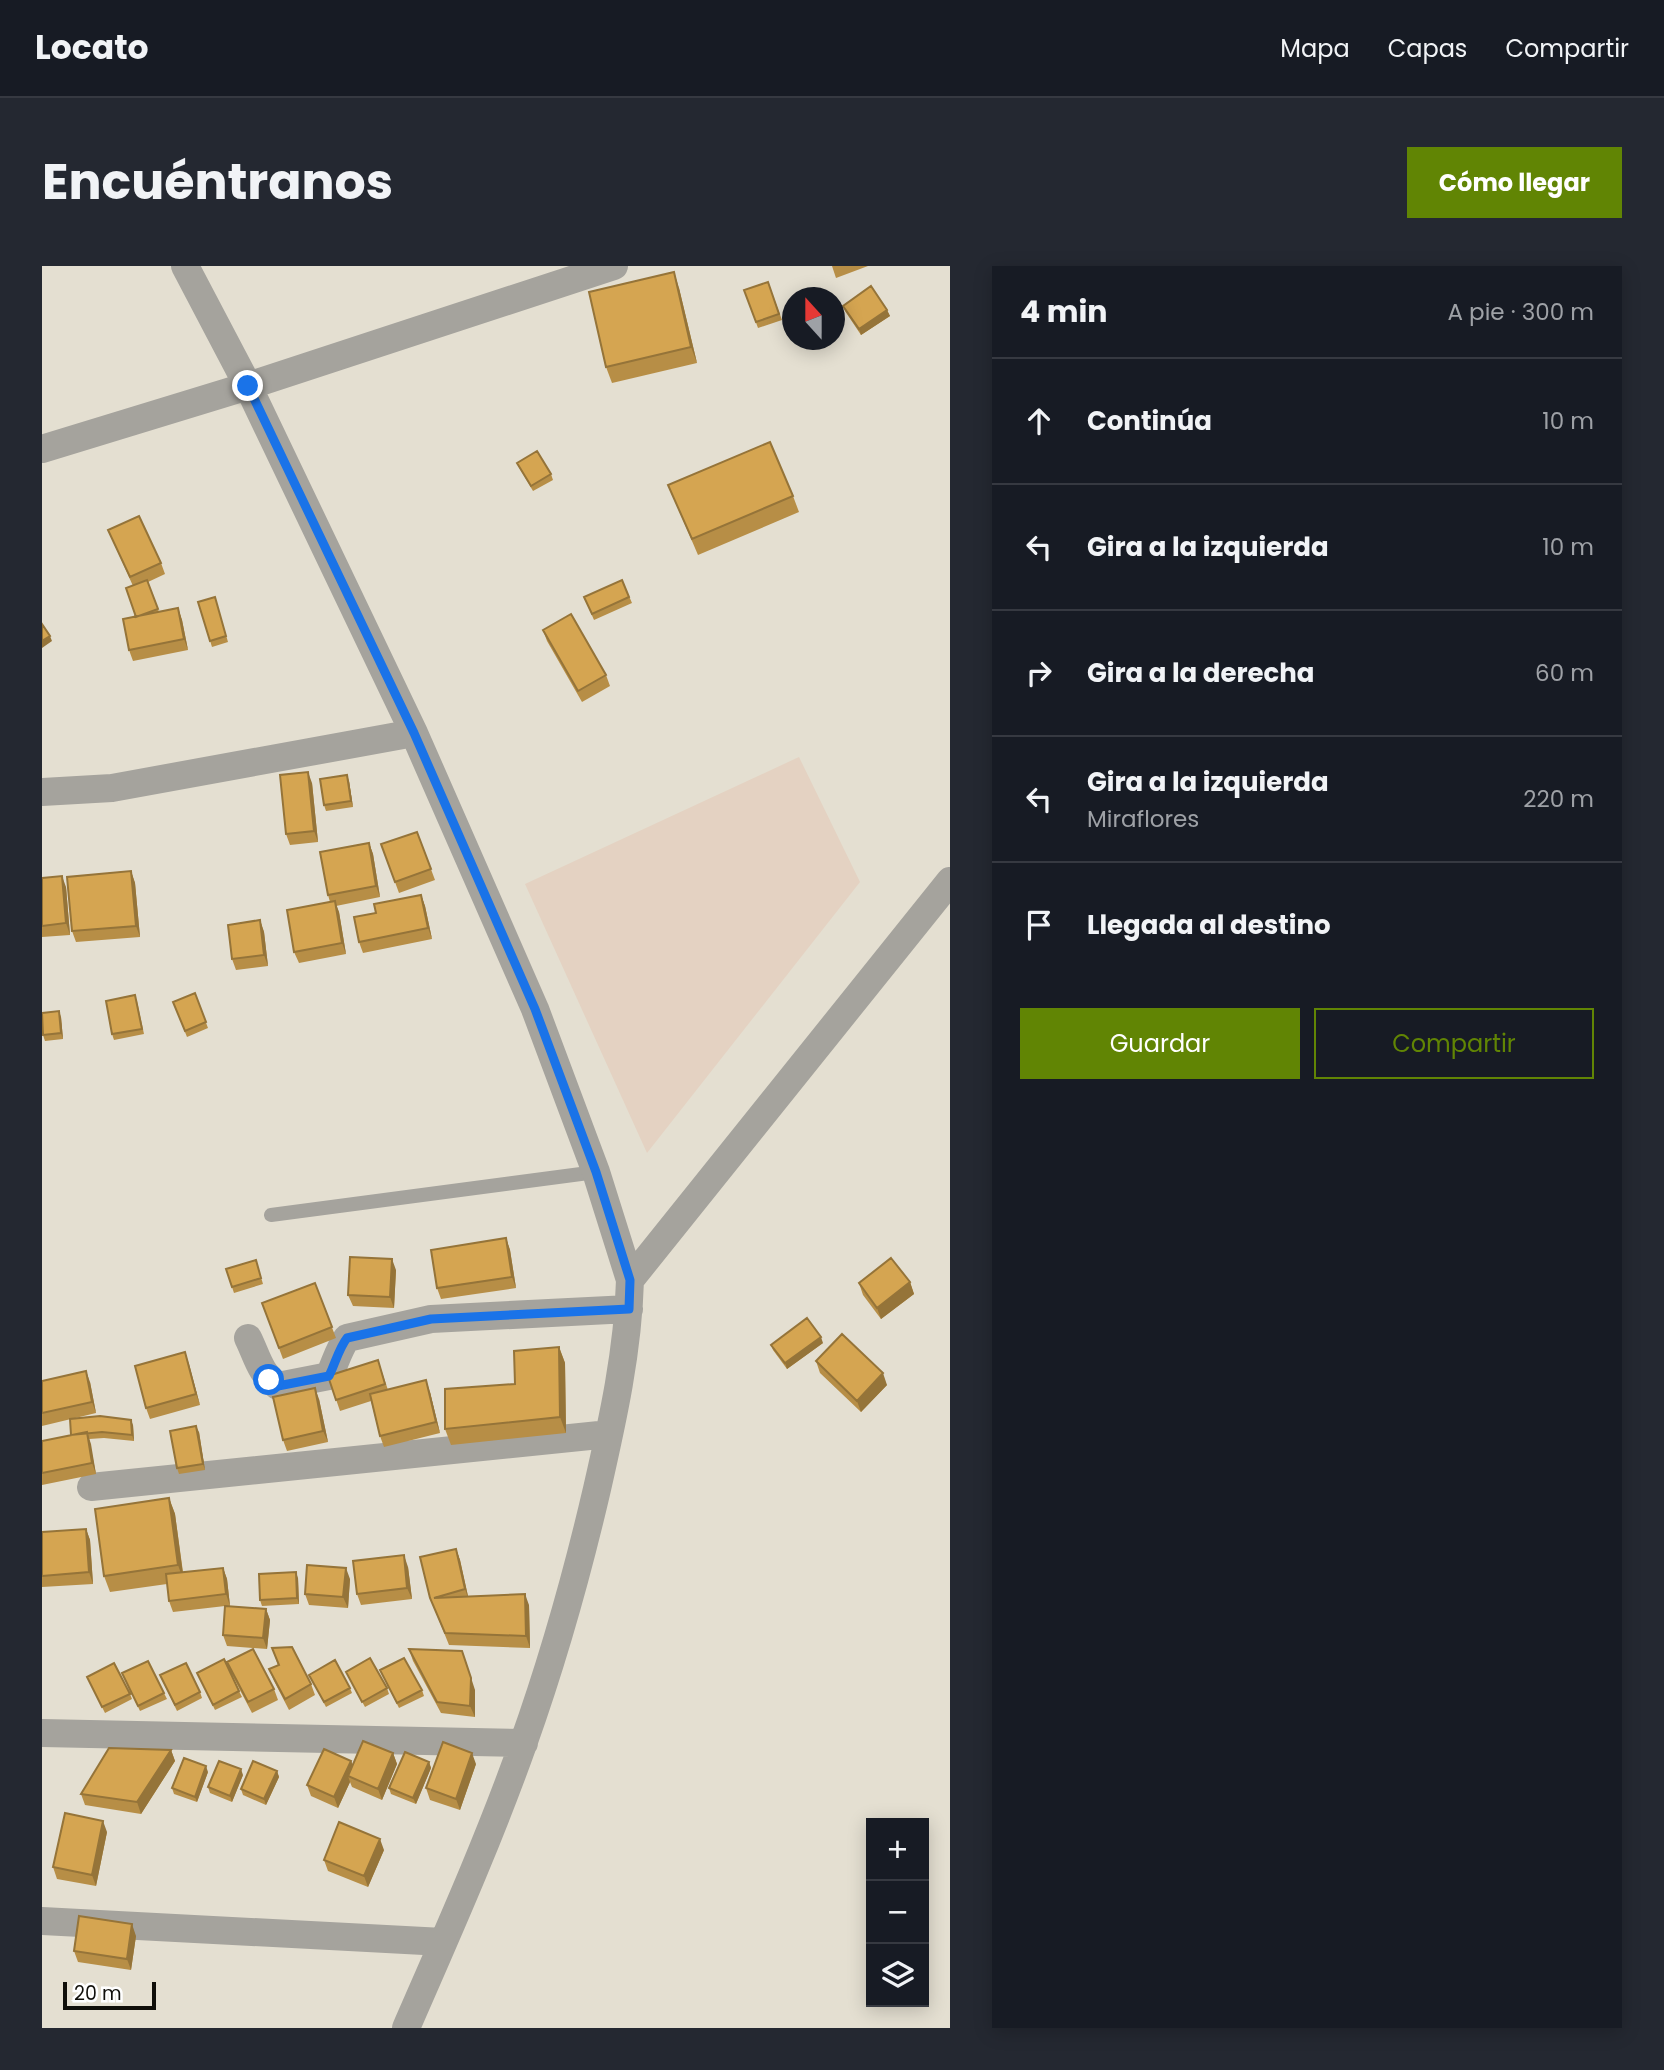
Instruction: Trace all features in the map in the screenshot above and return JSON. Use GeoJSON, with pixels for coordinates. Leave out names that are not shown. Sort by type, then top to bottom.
{"type":"FeatureCollection","features":[{"type":"Feature","properties":{"kind":"street"},"geometry":{"type":"LineString","coordinates":[[185,266],[248,386],[414,733],[535,1009],[596,1172],[630,1280],[622,1369],[609,1434],[581,1557],[555,1650],[524,1743],[488,1837],[406,2028]]}},
{"type":"Feature","properties":{"kind":"street"},"geometry":{"type":"LineString","coordinates":[[42,449],[248,386],[614,266]]}},
{"type":"Feature","properties":{"kind":"street"},"geometry":{"type":"LineString","coordinates":[[42,792],[112,788],[414,733]]}},
{"type":"Feature","properties":{"kind":"street"},"geometry":{"type":"LineString","coordinates":[[630,1280],[950,881]]}},
{"type":"Feature","properties":{"kind":"street"},"geometry":{"type":"LineString","coordinates":[[248,1338],[259,1366],[269,1380],[278,1386],[329,1376],[347,1338],[431,1319],[629,1309]]}},
{"type":"Feature","properties":{"kind":"street"},"geometry":{"type":"LineString","coordinates":[[91,1487],[609,1434]]}},
{"type":"Feature","properties":{"kind":"street"},"geometry":{"type":"LineString","coordinates":[[42,1733],[524,1743]]}},
{"type":"Feature","properties":{"kind":"street"},"geometry":{"type":"LineString","coordinates":[[42,1921],[443,1942]]}},
{"type":"Feature","properties":{"kind":"lane"},"geometry":{"type":"LineString","coordinates":[[271,1214],[596,1172]]}},
{"type":"Feature","properties":{"kind":"shaded area"},"geometry":{"type":"Polygon","coordinates":[[[799,757],[860,882],[647,1153],[525,884],[799,757]]]}},
{"type":"Feature","properties":{"kind":"building"},"geometry":{"type":"Polygon","coordinates":[[[674,272],[691,347],[606,367],[589,292],[674,272]]]}},
{"type":"Feature","properties":{"kind":"building"},"geometry":{"type":"Polygon","coordinates":[[[768,282],[779,314],[756,322],[744,290],[768,282]]]}},
{"type":"Feature","properties":{"kind":"building"},"geometry":{"type":"Polygon","coordinates":[[[871,286],[887,310],[859,329],[845,309],[845,305],[871,286]]]}},
{"type":"Feature","properties":{"kind":"building"},"geometry":{"type":"Polygon","coordinates":[[[770,442],[793,496],[692,539],[668,485],[770,442]]]}},
{"type":"Feature","properties":{"kind":"building"},"geometry":{"type":"Polygon","coordinates":[[[537,451],[551,474],[531,486],[517,463],[537,451]]]}},
{"type":"Feature","properties":{"kind":"building"},"geometry":{"type":"Polygon","coordinates":[[[139,516],[161,563],[130,577],[108,530],[139,516]]]}},
{"type":"Feature","properties":{"kind":"building"},"geometry":{"type":"Polygon","coordinates":[[[147,580],[158,609],[136,617],[126,588],[147,580]]]}},
{"type":"Feature","properties":{"kind":"building"},"geometry":{"type":"Polygon","coordinates":[[[622,580],[629,597],[592,614],[584,597],[622,580]]]}},
{"type":"Feature","properties":{"kind":"building"},"geometry":{"type":"Polygon","coordinates":[[[215,597],[226,636],[210,641],[198,602],[215,597]]]}},
{"type":"Feature","properties":{"kind":"building"},"geometry":{"type":"Polygon","coordinates":[[[178,608],[184,639],[129,650],[123,619],[178,608]]]}},
{"type":"Feature","properties":{"kind":"building"},"geometry":{"type":"Polygon","coordinates":[[[571,614],[606,675],[578,691],[543,630],[571,614]]]}},
{"type":"Feature","properties":{"kind":"building"},"geometry":{"type":"Polygon","coordinates":[[[42,624],[50,636],[42,641],[42,624]]]}},
{"type":"Feature","properties":{"kind":"building"},"geometry":{"type":"Polygon","coordinates":[[[308,772],[314,831],[286,834],[280,775],[308,772]]]}},
{"type":"Feature","properties":{"kind":"building"},"geometry":{"type":"Polygon","coordinates":[[[347,775],[351,801],[324,805],[320,779],[347,775]]]}},
{"type":"Feature","properties":{"kind":"building"},"geometry":{"type":"Polygon","coordinates":[[[417,832],[431,869],[395,882],[381,844],[417,832]]]}},
{"type":"Feature","properties":{"kind":"building"},"geometry":{"type":"Polygon","coordinates":[[[369,843],[376,886],[328,895],[320,852],[369,843]]]}},
{"type":"Feature","properties":{"kind":"building"},"geometry":{"type":"Polygon","coordinates":[[[131,871],[136,926],[72,931],[67,877],[131,871]]]}},
{"type":"Feature","properties":{"kind":"building"},"geometry":{"type":"Polygon","coordinates":[[[62,876],[66,923],[42,926],[42,878],[62,876]]]}},
{"type":"Feature","properties":{"kind":"building"},"geometry":{"type":"Polygon","coordinates":[[[421,895],[428,928],[359,942],[354,917],[376,913],[374,904],[421,895]]]}},
{"type":"Feature","properties":{"kind":"building"},"geometry":{"type":"Polygon","coordinates":[[[335,901],[342,943],[294,952],[287,910],[335,901]]]}},
{"type":"Feature","properties":{"kind":"building"},"geometry":{"type":"Polygon","coordinates":[[[260,920],[264,955],[232,959],[228,925],[260,920]]]}},
{"type":"Feature","properties":{"kind":"building"},"geometry":{"type":"Polygon","coordinates":[[[195,993],[206,1022],[185,1031],[173,1002],[195,993]]]}},
{"type":"Feature","properties":{"kind":"building"},"geometry":{"type":"Polygon","coordinates":[[[135,995],[142,1029],[112,1034],[106,1001],[135,995]]]}},
{"type":"Feature","properties":{"kind":"building"},"geometry":{"type":"Polygon","coordinates":[[[59,1011],[61,1033],[43,1035],[42,1013],[59,1011]]]}},
{"type":"Feature","properties":{"kind":"building"},"geometry":{"type":"Polygon","coordinates":[[[506,1238],[512,1277],[437,1288],[431,1250],[506,1238]]]}},
{"type":"Feature","properties":{"kind":"building"},"geometry":{"type":"Polygon","coordinates":[[[350,1257],[392,1259],[390,1297],[348,1295],[350,1257]]]}},
{"type":"Feature","properties":{"kind":"building"},"geometry":{"type":"Polygon","coordinates":[[[891,1258],[910,1282],[877,1308],[859,1283],[891,1258]]]}},
{"type":"Feature","properties":{"kind":"building"},"geometry":{"type":"Polygon","coordinates":[[[256,1260],[261,1278],[232,1287],[226,1269],[256,1260]]]}},
{"type":"Feature","properties":{"kind":"building"},"geometry":{"type":"Polygon","coordinates":[[[315,1283],[332,1327],[279,1348],[262,1303],[315,1283]]]}},
{"type":"Feature","properties":{"kind":"building"},"geometry":{"type":"Polygon","coordinates":[[[807,1318],[821,1337],[785,1363],[771,1345],[807,1318]]]}},
{"type":"Feature","properties":{"kind":"building"},"geometry":{"type":"Polygon","coordinates":[[[842,1334],[883,1373],[857,1401],[816,1361],[842,1334]]]}},
{"type":"Feature","properties":{"kind":"building"},"geometry":{"type":"Polygon","coordinates":[[[559,1347],[560,1417],[445,1429],[445,1389],[515,1384],[514,1351],[559,1347]]]}},
{"type":"Feature","properties":{"kind":"building"},"geometry":{"type":"Polygon","coordinates":[[[185,1352],[196,1394],[146,1408],[135,1366],[185,1352]]]}},
{"type":"Feature","properties":{"kind":"building"},"geometry":{"type":"Polygon","coordinates":[[[378,1360],[385,1384],[336,1400],[328,1376],[378,1360]]]}},
{"type":"Feature","properties":{"kind":"building"},"geometry":{"type":"Polygon","coordinates":[[[86,1371],[92,1402],[42,1413],[42,1381],[86,1371]]]}},
{"type":"Feature","properties":{"kind":"building"},"geometry":{"type":"Polygon","coordinates":[[[426,1380],[436,1422],[380,1436],[370,1394],[426,1380]]]}},
{"type":"Feature","properties":{"kind":"building"},"geometry":{"type":"Polygon","coordinates":[[[315,1388],[323,1431],[283,1440],[273,1397],[315,1388]]]}},
{"type":"Feature","properties":{"kind":"building"},"geometry":{"type":"Polygon","coordinates":[[[100,1416],[131,1420],[132,1435],[102,1432],[71,1435],[70,1419],[100,1416]]]}},
{"type":"Feature","properties":{"kind":"building"},"geometry":{"type":"Polygon","coordinates":[[[196,1426],[203,1464],[177,1468],[170,1431],[196,1426]]]}},
{"type":"Feature","properties":{"kind":"building"},"geometry":{"type":"Polygon","coordinates":[[[87,1432],[92,1463],[42,1473],[42,1441],[87,1432]]]}},
{"type":"Feature","properties":{"kind":"building"},"geometry":{"type":"Polygon","coordinates":[[[169,1498],[178,1565],[104,1576],[95,1509],[169,1498]]]}},
{"type":"Feature","properties":{"kind":"building"},"geometry":{"type":"Polygon","coordinates":[[[86,1529],[89,1572],[42,1576],[42,1532],[86,1529]]]}},
{"type":"Feature","properties":{"kind":"building"},"geometry":{"type":"Polygon","coordinates":[[[456,1549],[465,1589],[434,1598],[525,1594],[526,1636],[445,1633],[430,1598],[420,1557],[456,1549]]]}},
{"type":"Feature","properties":{"kind":"building"},"geometry":{"type":"Polygon","coordinates":[[[404,1555],[407,1588],[357,1594],[353,1561],[404,1555]]]}},
{"type":"Feature","properties":{"kind":"building"},"geometry":{"type":"Polygon","coordinates":[[[307,1565],[346,1568],[343,1597],[305,1594],[307,1565]]]}},
{"type":"Feature","properties":{"kind":"building"},"geometry":{"type":"Polygon","coordinates":[[[223,1568],[226,1594],[169,1601],[166,1574],[223,1568]]]}},
{"type":"Feature","properties":{"kind":"building"},"geometry":{"type":"Polygon","coordinates":[[[296,1572],[297,1598],[260,1600],[259,1574],[296,1572]]]}},
{"type":"Feature","properties":{"kind":"building"},"geometry":{"type":"Polygon","coordinates":[[[225,1606],[266,1609],[263,1638],[223,1635],[225,1606]]]}},
{"type":"Feature","properties":{"kind":"building"},"geometry":{"type":"Polygon","coordinates":[[[292,1647],[311,1684],[285,1699],[269,1669],[279,1665],[272,1648],[292,1647]]]}},
{"type":"Feature","properties":{"kind":"building"},"geometry":{"type":"Polygon","coordinates":[[[253,1649],[274,1689],[248,1702],[227,1662],[253,1649]]]}},
{"type":"Feature","properties":{"kind":"building"},"geometry":{"type":"Polygon","coordinates":[[[409,1649],[462,1651],[471,1678],[470,1706],[437,1702],[409,1649]]]}},
{"type":"Feature","properties":{"kind":"building"},"geometry":{"type":"Polygon","coordinates":[[[370,1658],[387,1688],[362,1702],[346,1672],[370,1658]]]}},
{"type":"Feature","properties":{"kind":"building"},"geometry":{"type":"Polygon","coordinates":[[[404,1658],[422,1690],[397,1703],[380,1670],[404,1658]]]}},
{"type":"Feature","properties":{"kind":"building"},"geometry":{"type":"Polygon","coordinates":[[[224,1659],[239,1691],[213,1705],[197,1673],[224,1659]]]}},
{"type":"Feature","properties":{"kind":"building"},"geometry":{"type":"Polygon","coordinates":[[[335,1660],[350,1688],[324,1702],[309,1675],[335,1660]]]}},
{"type":"Feature","properties":{"kind":"building"},"geometry":{"type":"Polygon","coordinates":[[[148,1661],[164,1693],[138,1706],[122,1673],[148,1661]]]}},
{"type":"Feature","properties":{"kind":"building"},"geometry":{"type":"Polygon","coordinates":[[[114,1663],[130,1694],[102,1707],[87,1677],[114,1663]]]}},
{"type":"Feature","properties":{"kind":"building"},"geometry":{"type":"Polygon","coordinates":[[[186,1663],[200,1692],[175,1705],[160,1675],[186,1663]]]}},
{"type":"Feature","properties":{"kind":"building"},"geometry":{"type":"Polygon","coordinates":[[[363,1741],[393,1753],[378,1789],[348,1776],[363,1741]]]}},
{"type":"Feature","properties":{"kind":"building"},"geometry":{"type":"Polygon","coordinates":[[[443,1742],[472,1753],[456,1799],[426,1788],[443,1742]]]}},
{"type":"Feature","properties":{"kind":"building"},"geometry":{"type":"Polygon","coordinates":[[[109,1748],[171,1750],[137,1802],[81,1794],[109,1748]]]}},
{"type":"Feature","properties":{"kind":"building"},"geometry":{"type":"Polygon","coordinates":[[[324,1749],[351,1761],[334,1797],[307,1785],[324,1749]]]}},
{"type":"Feature","properties":{"kind":"building"},"geometry":{"type":"Polygon","coordinates":[[[405,1752],[429,1762],[413,1798],[389,1788],[405,1752]]]}},
{"type":"Feature","properties":{"kind":"building"},"geometry":{"type":"Polygon","coordinates":[[[184,1758],[206,1766],[195,1797],[172,1788],[184,1758]]]}},
{"type":"Feature","properties":{"kind":"building"},"geometry":{"type":"Polygon","coordinates":[[[219,1761],[241,1769],[230,1796],[208,1787],[219,1761]]]}},
{"type":"Feature","properties":{"kind":"building"},"geometry":{"type":"Polygon","coordinates":[[[253,1761],[277,1771],[264,1799],[241,1789],[253,1761]]]}},
{"type":"Feature","properties":{"kind":"building"},"geometry":{"type":"Polygon","coordinates":[[[65,1813],[103,1821],[92,1875],[53,1867],[65,1813]]]}},
{"type":"Feature","properties":{"kind":"building"},"geometry":{"type":"Polygon","coordinates":[[[339,1822],[380,1839],[364,1876],[324,1860],[339,1822]]]}},
{"type":"Feature","properties":{"kind":"building"},"geometry":{"type":"Polygon","coordinates":[[[79,1916],[132,1924],[127,1959],[74,1951],[79,1916]]]}},
{"type":"Feature","properties":{"kind":"route"},"geometry":{"type":"LineString","coordinates":[[248,386],[414,733],[535,1009],[575,1111],[630,1280],[629,1309],[431,1319],[347,1338],[329,1376],[278,1386],[269,1380]]}}]}
